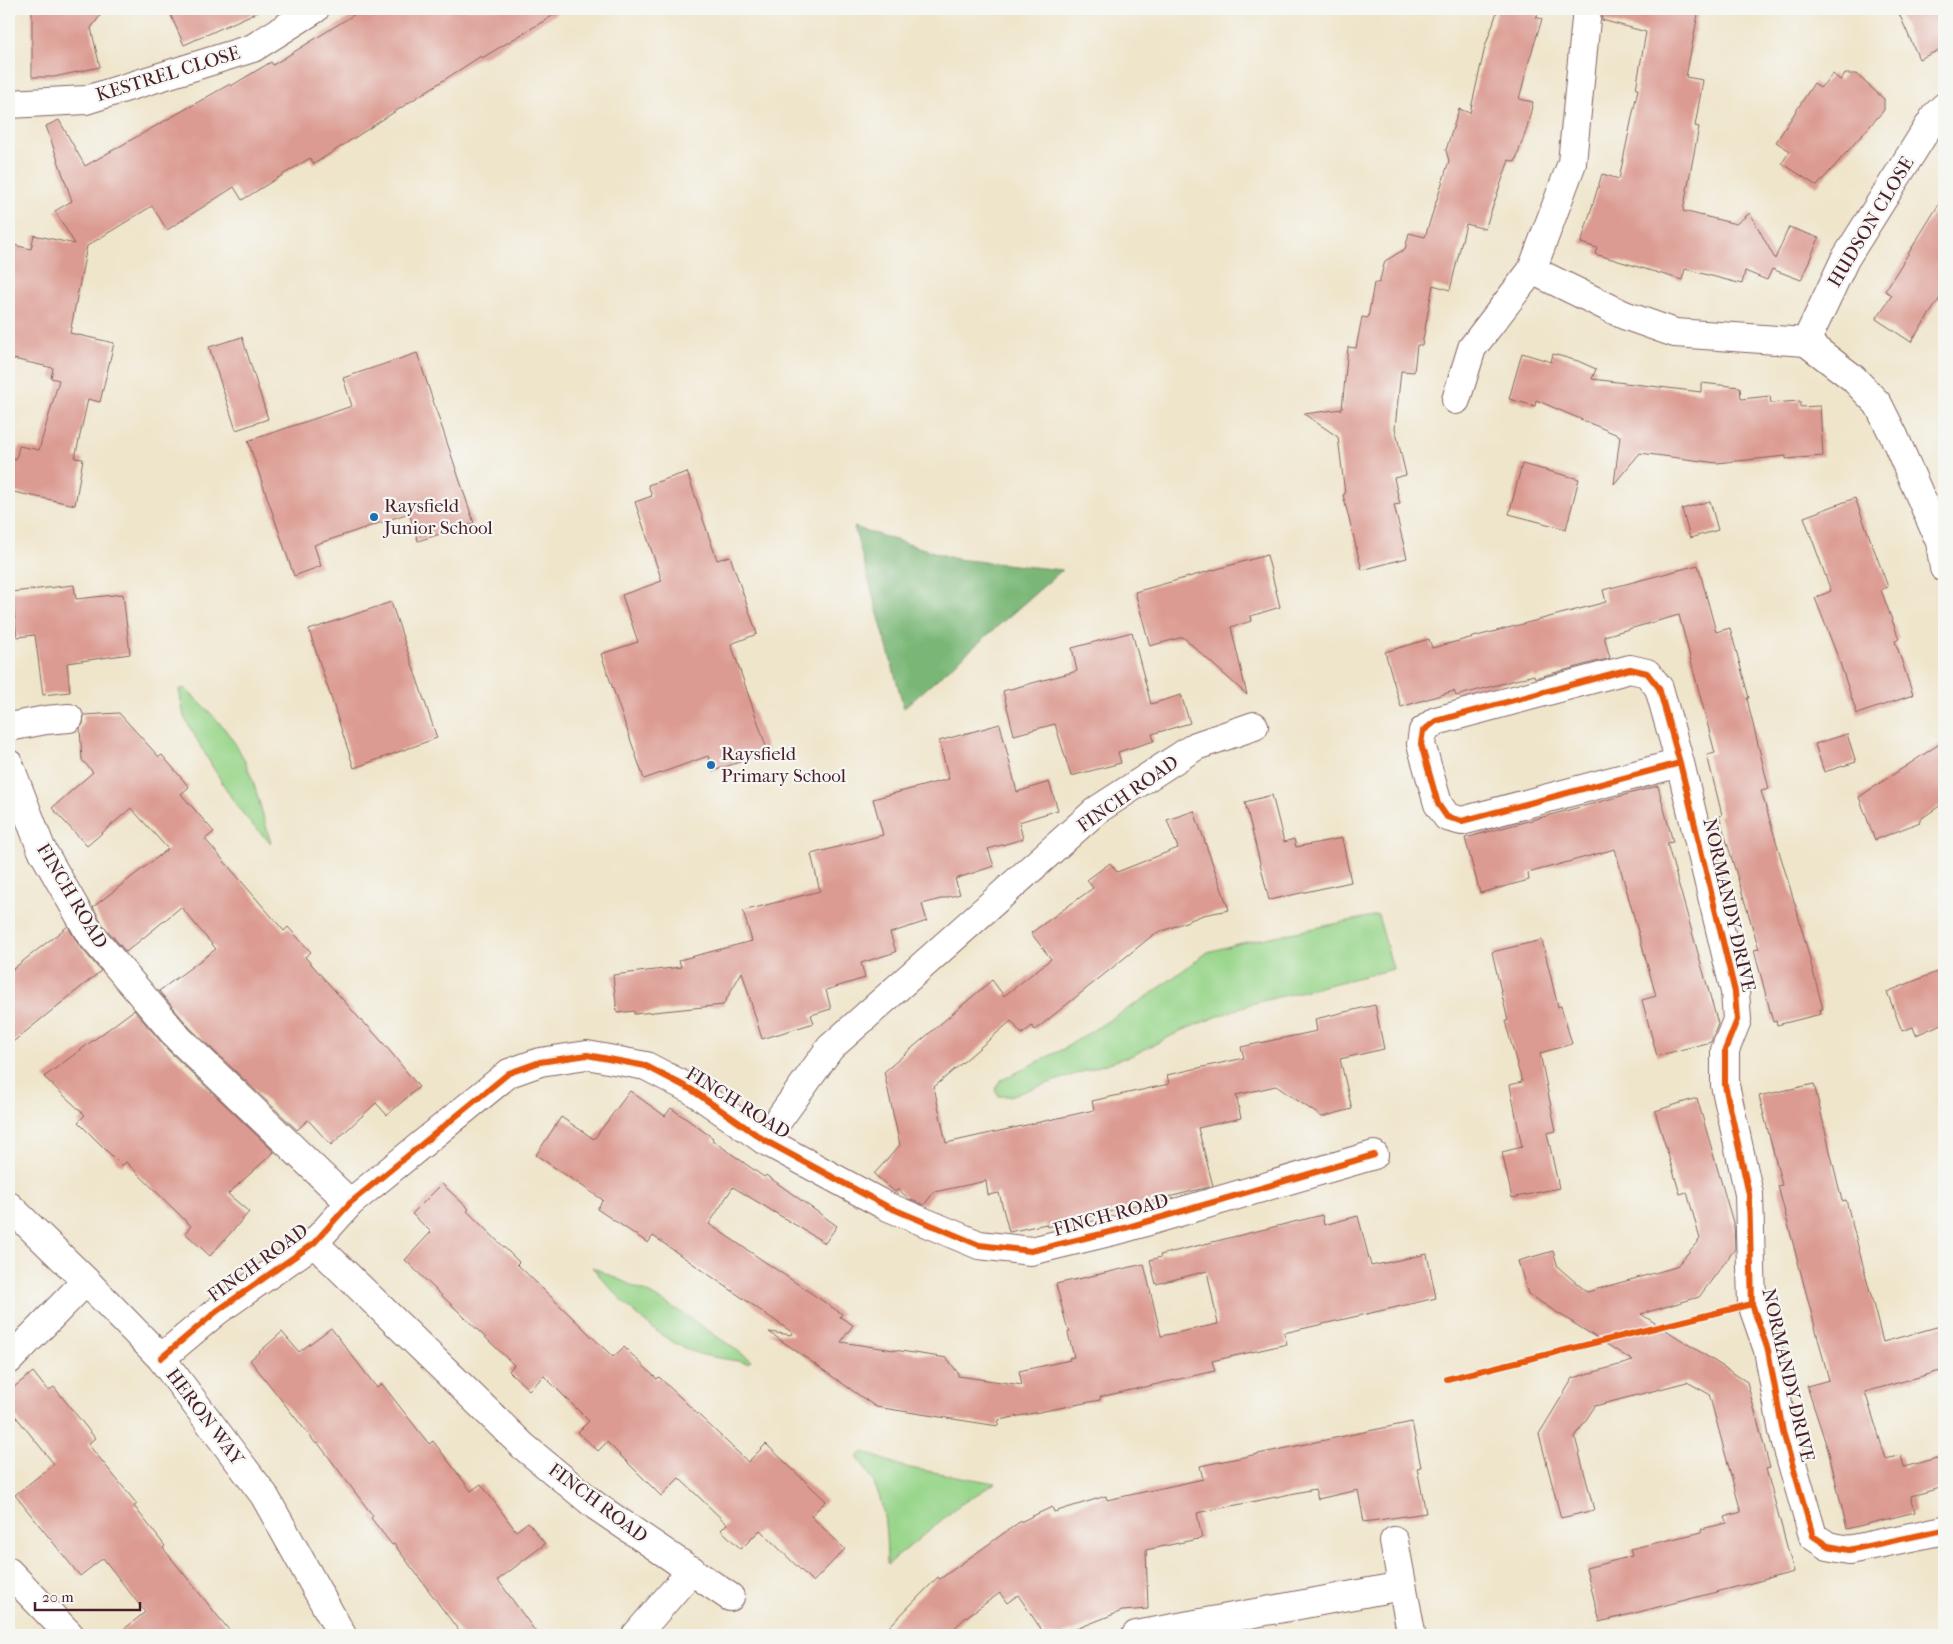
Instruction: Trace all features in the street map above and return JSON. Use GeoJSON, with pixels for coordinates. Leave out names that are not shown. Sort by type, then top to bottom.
{"type":"FeatureCollection","features":[{"type":"Feature","properties":{"kind":"street","name":"KESTREL CLOSE"},"geometry":{"type":"LineString","coordinates":[[9,104],[86,100],[253,48],[315,9]]}},
{"type":"Feature","properties":{"kind":"street"},"geometry":{"type":"LineString","coordinates":[[1456,400],[1472,348],[1532,270],[1572,163],[1587,9]]}},
{"type":"Feature","properties":{"kind":"street","name":"HUDSON CLOSE"},"geometry":{"type":"LineString","coordinates":[[1806,342],[1845,259],[1935,116],[1944,107]]}},
{"type":"Feature","properties":{"kind":"street"},"geometry":{"type":"LineString","coordinates":[[1532,270],[1624,315],[1675,333],[1806,342],[1853,378],[1878,404],[1942,541],[1944,568]]}},
{"type":"Feature","properties":{"kind":"street","name":"NORMANDY DRIVE"},"geometry":{"type":"LineString","coordinates":[[1680,763],[1462,821],[1447,817],[1438,804],[1422,744],[1423,731],[1436,721],[1630,669],[1647,673],[1659,688],[1680,763],[1735,992],[1737,1020],[1725,1050],[1724,1068],[1725,1085],[1749,1194],[1752,1304],[1768,1350],[1783,1432],[1813,1536],[1828,1546],[1849,1550],[1944,1530]]}},
{"type":"Feature","properties":{"kind":"street"},"geometry":{"type":"LineString","coordinates":[[9,727],[69,718]]}},
{"type":"Feature","properties":{"kind":"street","name":"FINCH ROAD"},"geometry":{"type":"LineString","coordinates":[[764,1140],[830,1048],[1097,810],[1196,746],[1254,726]]}},
{"type":"Feature","properties":{"kind":"street","name":"FINCH ROAD"},"geometry":{"type":"LineString","coordinates":[[9,764],[41,848],[90,934],[179,1040],[350,1203]]}},
{"type":"Feature","properties":{"kind":"street","name":"FINCH ROAD"},"geometry":{"type":"LineString","coordinates":[[161,1358],[217,1311],[314,1243],[350,1203],[509,1073],[540,1062],[586,1055],[646,1066],[692,1090],[764,1140],[886,1206],[979,1245],[1031,1251],[1118,1230],[1374,1156]]}},
{"type":"Feature","properties":{"kind":"street","name":"HERON WAY"},"geometry":{"type":"LineString","coordinates":[[9,1206],[161,1358],[264,1496],[342,1635]]}},
{"type":"Feature","properties":{"kind":"street","name":"FINCH ROAD"},"geometry":{"type":"LineString","coordinates":[[314,1243],[523,1446],[596,1506],[730,1597]]}},
{"type":"Feature","properties":{"kind":"street"},"geometry":{"type":"LineString","coordinates":[[9,1360],[86,1281]]}},
{"type":"Feature","properties":{"kind":"street"},"geometry":{"type":"LineString","coordinates":[[1394,1541],[1411,1632]]}},
{"type":"Feature","properties":{"kind":"street"},"geometry":{"type":"LineString","coordinates":[[636,1635],[692,1570]]}},
{"type":"Feature","properties":{"kind":"street"},"geometry":{"type":"LineString","coordinates":[[9,1572],[70,1635]]}},
{"type":"Feature","properties":{"kind":"street"},"geometry":{"type":"LineString","coordinates":[[1136,1635],[1402,1586]]}},
{"type":"Feature","properties":{"kind":"green space"},"geometry":{"type":"Polygon","coordinates":[[[854,527],[956,559],[1062,570],[904,708],[854,527]]]}},
{"type":"Feature","properties":{"kind":"green space"},"geometry":{"type":"Polygon","coordinates":[[[184,688],[219,722],[231,737],[242,756],[256,792],[271,843],[254,827],[236,805],[184,717],[179,690],[184,688]]]}},
{"type":"Feature","properties":{"kind":"green space"},"geometry":{"type":"Polygon","coordinates":[[[1378,915],[1393,969],[1250,1004],[1185,1029],[1133,1055],[1010,1096],[999,1096],[995,1089],[1000,1081],[1063,1049],[1148,996],[1208,952],[1237,944],[1378,915]]]}},
{"type":"Feature","properties":{"kind":"green space"},"geometry":{"type":"Polygon","coordinates":[[[592,1267],[646,1292],[684,1314],[751,1360],[748,1363],[705,1355],[676,1344],[637,1315],[592,1267]]]}},
{"type":"Feature","properties":{"kind":"green space"},"geometry":{"type":"Polygon","coordinates":[[[863,1452],[904,1467],[995,1483],[961,1504],[887,1565],[885,1521],[874,1483],[857,1457],[863,1452]]]}},
{"type":"Feature","properties":{"kind":"building"},"geometry":{"type":"Polygon","coordinates":[[[32,9],[105,9],[91,28],[100,67],[54,77],[32,77],[32,9]]]}},
{"type":"Feature","properties":{"kind":"building"},"geometry":{"type":"Polygon","coordinates":[[[168,9],[264,9],[184,45],[168,9]]]}},
{"type":"Feature","properties":{"kind":"building"},"geometry":{"type":"Polygon","coordinates":[[[363,9],[564,9],[482,58],[481,56],[314,164],[310,158],[242,200],[234,187],[167,230],[152,206],[87,246],[70,333],[114,343],[100,402],[88,399],[75,458],[83,459],[75,505],[9,491],[9,458],[16,460],[19,446],[39,450],[59,380],[51,378],[53,368],[9,358],[9,244],[31,249],[34,235],[75,244],[55,211],[72,201],[46,126],[59,120],[85,166],[230,84],[231,86],[271,62],[273,65],[363,9]]]}},
{"type":"Feature","properties":{"kind":"building"},"geometry":{"type":"Polygon","coordinates":[[[1498,9],[1541,9],[1536,17],[1542,19],[1519,99],[1533,102],[1527,128],[1515,162],[1509,160],[1485,229],[1466,224],[1450,290],[1433,285],[1422,345],[1417,345],[1414,372],[1401,371],[1395,428],[1406,475],[1394,478],[1400,504],[1394,505],[1407,558],[1362,570],[1343,495],[1345,494],[1338,437],[1304,414],[1342,409],[1348,347],[1356,348],[1362,317],[1368,318],[1374,283],[1379,283],[1385,261],[1405,249],[1409,233],[1425,237],[1449,161],[1446,150],[1459,109],[1470,113],[1485,47],[1498,9]]]}},
{"type":"Feature","properties":{"kind":"building"},"geometry":{"type":"Polygon","coordinates":[[[1602,9],[1699,9],[1686,77],[1703,80],[1695,126],[1699,127],[1683,211],[1736,224],[1750,213],[1775,259],[1789,227],[1819,238],[1801,280],[1772,269],[1767,280],[1745,271],[1742,284],[1685,269],[1682,280],[1595,254],[1597,248],[1581,243],[1602,174],[1619,179],[1638,89],[1636,89],[1646,32],[1602,20],[1602,9]]]}},
{"type":"Feature","properties":{"kind":"building"},"geometry":{"type":"Polygon","coordinates":[[[1897,9],[1944,9],[1944,48],[1919,59],[1897,9]]]}},
{"type":"Feature","properties":{"kind":"building"},"geometry":{"type":"Polygon","coordinates":[[[1833,74],[1840,80],[1845,74],[1856,74],[1884,99],[1884,110],[1817,186],[1782,163],[1790,151],[1776,142],[1814,83],[1820,88],[1833,74]]]}},
{"type":"Feature","properties":{"kind":"building"},"geometry":{"type":"Polygon","coordinates":[[[1944,196],[1944,292],[1911,342],[1876,319],[1892,295],[1885,291],[1944,196]]]}},
{"type":"Feature","properties":{"kind":"building"},"geometry":{"type":"Polygon","coordinates":[[[242,337],[268,419],[236,430],[209,347],[242,337]]]}},
{"type":"Feature","properties":{"kind":"building"},"geometry":{"type":"Polygon","coordinates":[[[417,353],[474,523],[418,541],[409,513],[314,545],[321,566],[294,576],[248,441],[352,406],[343,378],[417,353]]]}},
{"type":"Feature","properties":{"kind":"building"},"geometry":{"type":"Polygon","coordinates":[[[1522,353],[1551,362],[1553,354],[1578,361],[1596,369],[1592,379],[1701,392],[1701,383],[1740,387],[1741,399],[1770,396],[1771,403],[1800,401],[1800,407],[1820,406],[1823,456],[1786,459],[1786,456],[1717,463],[1640,453],[1614,484],[1620,436],[1536,400],[1535,406],[1509,399],[1522,353]]]}},
{"type":"Feature","properties":{"kind":"building"},"geometry":{"type":"Polygon","coordinates":[[[1522,464],[1579,479],[1566,529],[1509,514],[1522,464]]]}},
{"type":"Feature","properties":{"kind":"building"},"geometry":{"type":"Polygon","coordinates":[[[687,472],[717,560],[730,556],[757,634],[731,644],[768,752],[713,771],[708,756],[644,779],[601,654],[638,642],[622,595],[662,581],[635,502],[652,496],[648,485],[687,472]]]}},
{"type":"Feature","properties":{"kind":"building"},"geometry":{"type":"Polygon","coordinates":[[[1855,498],[1888,587],[1881,590],[1899,639],[1895,641],[1913,695],[1857,714],[1815,598],[1831,591],[1804,517],[1855,498]]]}},
{"type":"Feature","properties":{"kind":"building"},"geometry":{"type":"Polygon","coordinates":[[[1710,501],[1718,530],[1690,538],[1682,509],[1710,501]]]}},
{"type":"Feature","properties":{"kind":"building"},"geometry":{"type":"Polygon","coordinates":[[[1267,555],[1280,607],[1251,616],[1252,621],[1231,627],[1247,695],[1183,637],[1150,646],[1135,592],[1267,555]]]}},
{"type":"Feature","properties":{"kind":"building"},"geometry":{"type":"Polygon","coordinates":[[[1698,565],[1716,632],[1730,628],[1749,698],[1747,698],[1750,712],[1769,789],[1761,791],[1797,911],[1823,1009],[1820,1009],[1821,1014],[1777,1025],[1776,1021],[1773,1022],[1754,950],[1759,949],[1719,816],[1722,815],[1707,755],[1715,753],[1679,615],[1604,636],[1610,658],[1535,678],[1534,675],[1456,696],[1454,691],[1401,707],[1385,652],[1429,639],[1432,648],[1606,602],[1603,590],[1698,565]]]}},
{"type":"Feature","properties":{"kind":"building"},"geometry":{"type":"Polygon","coordinates":[[[74,585],[76,599],[123,594],[130,654],[67,663],[70,692],[43,695],[35,635],[17,637],[12,592],[74,585]]]}},
{"type":"Feature","properties":{"kind":"building"},"geometry":{"type":"Polygon","coordinates":[[[391,602],[437,738],[354,768],[309,630],[391,602]]]}},
{"type":"Feature","properties":{"kind":"building"},"geometry":{"type":"Polygon","coordinates":[[[1132,632],[1151,704],[1181,695],[1190,723],[1152,734],[1154,741],[1118,752],[1121,763],[1071,776],[1055,724],[1014,735],[1003,691],[1077,671],[1072,648],[1132,632]]]}},
{"type":"Feature","properties":{"kind":"building"},"geometry":{"type":"Polygon","coordinates":[[[119,713],[159,757],[162,755],[189,787],[181,794],[214,832],[205,839],[284,931],[288,927],[311,952],[305,957],[389,1050],[419,1087],[387,1115],[376,1103],[331,1145],[308,1120],[297,1130],[190,1028],[159,991],[216,949],[181,907],[126,952],[103,925],[93,907],[168,849],[131,808],[87,846],[52,808],[93,772],[82,760],[80,728],[83,724],[84,715],[119,713]]]}},
{"type":"Feature","properties":{"kind":"building"},"geometry":{"type":"Polygon","coordinates":[[[1000,724],[1017,792],[1049,782],[1058,810],[1019,822],[1023,839],[988,849],[994,866],[955,879],[960,894],[922,904],[927,921],[890,933],[896,952],[861,963],[865,978],[826,990],[831,1009],[811,1015],[814,1023],[762,1039],[742,972],[723,1005],[634,1014],[634,1011],[617,1013],[613,975],[681,967],[679,960],[752,941],[743,911],[820,891],[811,854],[883,835],[873,799],[949,779],[939,741],[1000,724]]]}},
{"type":"Feature","properties":{"kind":"building"},"geometry":{"type":"Polygon","coordinates":[[[1847,734],[1856,762],[1824,772],[1815,744],[1847,734]]]}},
{"type":"Feature","properties":{"kind":"building"},"geometry":{"type":"Polygon","coordinates":[[[1944,741],[1944,803],[1919,820],[1920,822],[1875,840],[1859,797],[1944,741]]]}},
{"type":"Feature","properties":{"kind":"building"},"geometry":{"type":"Polygon","coordinates":[[[1658,786],[1673,842],[1667,843],[1718,1024],[1711,1042],[1657,1056],[1642,1000],[1656,996],[1615,849],[1528,873],[1529,880],[1480,893],[1465,838],[1658,786]]]}},
{"type":"Feature","properties":{"kind":"building"},"geometry":{"type":"Polygon","coordinates":[[[1272,795],[1284,842],[1294,839],[1296,847],[1342,838],[1351,882],[1269,900],[1245,802],[1272,795]]]}},
{"type":"Feature","properties":{"kind":"building"},"geometry":{"type":"Polygon","coordinates":[[[1194,811],[1229,910],[1203,915],[1153,935],[1035,1030],[1032,1026],[1022,1034],[1011,1021],[934,1087],[946,1143],[1094,1110],[1092,1101],[1169,1084],[1167,1075],[1244,1058],[1241,1047],[1317,1031],[1315,1019],[1375,1005],[1384,1049],[1340,1059],[1352,1109],[1322,1117],[1276,1086],[1236,1095],[1241,1118],[1198,1128],[1213,1186],[1047,1227],[1046,1224],[1009,1232],[999,1193],[988,1195],[986,1181],[934,1192],[924,1205],[909,1199],[898,1189],[895,1192],[874,1174],[900,1145],[884,1072],[992,980],[1004,996],[1051,959],[1031,933],[1093,888],[1087,880],[1110,863],[1117,872],[1178,848],[1167,820],[1194,811]]]}},
{"type":"Feature","properties":{"kind":"building"},"geometry":{"type":"Polygon","coordinates":[[[68,926],[78,944],[101,971],[9,1045],[9,972],[68,926]]]}},
{"type":"Feature","properties":{"kind":"building"},"geometry":{"type":"Polygon","coordinates":[[[1542,940],[1558,1007],[1561,1006],[1572,1044],[1540,1053],[1556,1131],[1547,1133],[1559,1188],[1512,1198],[1502,1152],[1522,1147],[1510,1085],[1522,1082],[1505,1021],[1508,1021],[1492,952],[1542,940]]]}},
{"type":"Feature","properties":{"kind":"building"},"geometry":{"type":"Polygon","coordinates":[[[1944,969],[1944,1023],[1916,1035],[1913,1027],[1902,1031],[1887,992],[1944,969]]]}},
{"type":"Feature","properties":{"kind":"building"},"geometry":{"type":"Polygon","coordinates":[[[134,1010],[168,1050],[274,1152],[228,1194],[249,1212],[210,1256],[185,1233],[191,1226],[126,1162],[122,1166],[78,1122],[85,1115],[44,1077],[134,1010]]]}},
{"type":"Feature","properties":{"kind":"building"},"geometry":{"type":"Polygon","coordinates":[[[1814,1084],[1842,1201],[1846,1200],[1883,1342],[1944,1325],[1944,1370],[1865,1392],[1886,1459],[1901,1455],[1904,1467],[1944,1456],[1944,1487],[1911,1496],[1915,1512],[1847,1529],[1829,1453],[1807,1386],[1829,1380],[1778,1186],[1782,1185],[1759,1096],[1814,1084]]]}},
{"type":"Feature","properties":{"kind":"building"},"geometry":{"type":"Polygon","coordinates":[[[630,1091],[665,1116],[671,1108],[764,1177],[766,1175],[837,1226],[825,1243],[733,1187],[709,1224],[842,1314],[840,1317],[853,1325],[841,1342],[947,1358],[958,1373],[958,1376],[1022,1385],[1019,1371],[1070,1360],[1069,1358],[1074,1357],[1068,1333],[1070,1330],[1067,1327],[1056,1284],[1144,1264],[1161,1336],[1218,1324],[1207,1271],[1156,1284],[1150,1260],[1161,1257],[1160,1255],[1322,1215],[1324,1225],[1358,1216],[1371,1266],[1427,1254],[1436,1298],[1284,1333],[1287,1344],[1212,1361],[1215,1371],[1100,1397],[1100,1400],[999,1420],[998,1426],[876,1407],[769,1332],[792,1335],[793,1333],[653,1236],[648,1243],[597,1209],[603,1200],[536,1155],[561,1117],[594,1139],[630,1091]]]}},
{"type":"Feature","properties":{"kind":"building"},"geometry":{"type":"Polygon","coordinates":[[[1697,1098],[1734,1226],[1735,1249],[1699,1297],[1641,1314],[1747,1382],[1770,1468],[1766,1469],[1794,1572],[1600,1622],[1586,1568],[1632,1556],[1630,1549],[1702,1532],[1701,1529],[1727,1523],[1725,1517],[1741,1512],[1709,1394],[1687,1382],[1595,1406],[1575,1437],[1594,1510],[1561,1518],[1539,1434],[1573,1378],[1633,1361],[1528,1294],[1518,1261],[1553,1251],[1558,1267],[1587,1292],[1676,1267],[1700,1239],[1687,1192],[1680,1194],[1655,1111],[1697,1098]]]}},
{"type":"Feature","properties":{"kind":"building"},"geometry":{"type":"Polygon","coordinates":[[[442,1184],[469,1209],[467,1211],[519,1262],[517,1264],[613,1357],[624,1347],[657,1379],[659,1377],[748,1462],[766,1444],[826,1501],[811,1516],[845,1549],[813,1582],[760,1530],[741,1549],[721,1530],[727,1524],[679,1478],[661,1496],[607,1442],[598,1451],[578,1432],[589,1421],[544,1376],[529,1390],[509,1371],[514,1365],[405,1260],[431,1232],[412,1214],[442,1184]]]}},
{"type":"Feature","properties":{"kind":"building"},"geometry":{"type":"Polygon","coordinates":[[[331,1328],[377,1388],[382,1384],[429,1444],[433,1441],[471,1491],[481,1484],[516,1531],[528,1522],[545,1544],[498,1580],[538,1635],[462,1635],[394,1544],[392,1545],[371,1518],[373,1516],[318,1443],[316,1444],[250,1360],[282,1332],[299,1352],[331,1328]]]}},
{"type":"Feature","properties":{"kind":"building"},"geometry":{"type":"Polygon","coordinates":[[[33,1372],[48,1391],[54,1387],[95,1438],[88,1444],[137,1504],[134,1506],[165,1546],[163,1548],[233,1635],[117,1635],[145,1612],[103,1558],[80,1576],[15,1495],[54,1464],[9,1408],[9,1391],[33,1372]]]}},
{"type":"Feature","properties":{"kind":"building"},"geometry":{"type":"Polygon","coordinates":[[[1412,1422],[1421,1467],[1417,1468],[1426,1513],[1364,1522],[1358,1490],[1318,1499],[1315,1489],[1197,1513],[1202,1538],[1146,1550],[1148,1609],[1122,1611],[1061,1635],[1045,1635],[1018,1595],[1007,1603],[1000,1593],[966,1617],[947,1635],[881,1635],[938,1577],[940,1579],[1018,1523],[1052,1507],[1054,1512],[1106,1496],[1107,1500],[1203,1479],[1200,1466],[1412,1422]]]}},
{"type":"Feature","properties":{"kind":"cycle path"},"geometry":{"type":"LineString","coordinates":[[1680,763],[1462,821],[1447,817],[1438,804],[1421,744],[1423,731],[1436,721],[1630,669],[1647,673],[1659,688],[1680,763],[1735,992],[1737,1020],[1725,1050],[1725,1085],[1749,1194],[1752,1304],[1768,1350],[1783,1432],[1813,1536],[1828,1546],[1849,1550],[1944,1530]]}},
{"type":"Feature","properties":{"kind":"cycle path"},"geometry":{"type":"LineString","coordinates":[[161,1358],[217,1311],[314,1243],[350,1203],[509,1073],[540,1062],[587,1055],[646,1066],[692,1090],[764,1140],[886,1206],[979,1245],[1031,1251],[1118,1230],[1374,1155]]}},
{"type":"Feature","properties":{"kind":"cycle path"},"geometry":{"type":"LineString","coordinates":[[1447,1379],[1752,1304]]}},
{"type":"Feature","properties":{"kind":"place","name":"Raysfield Junior School"},"geometry":{"type":"Point","coordinates":[374,517]}},
{"type":"Feature","properties":{"kind":"place","name":"Raysfield Primary School"},"geometry":{"type":"Point","coordinates":[711,765]}}]}
